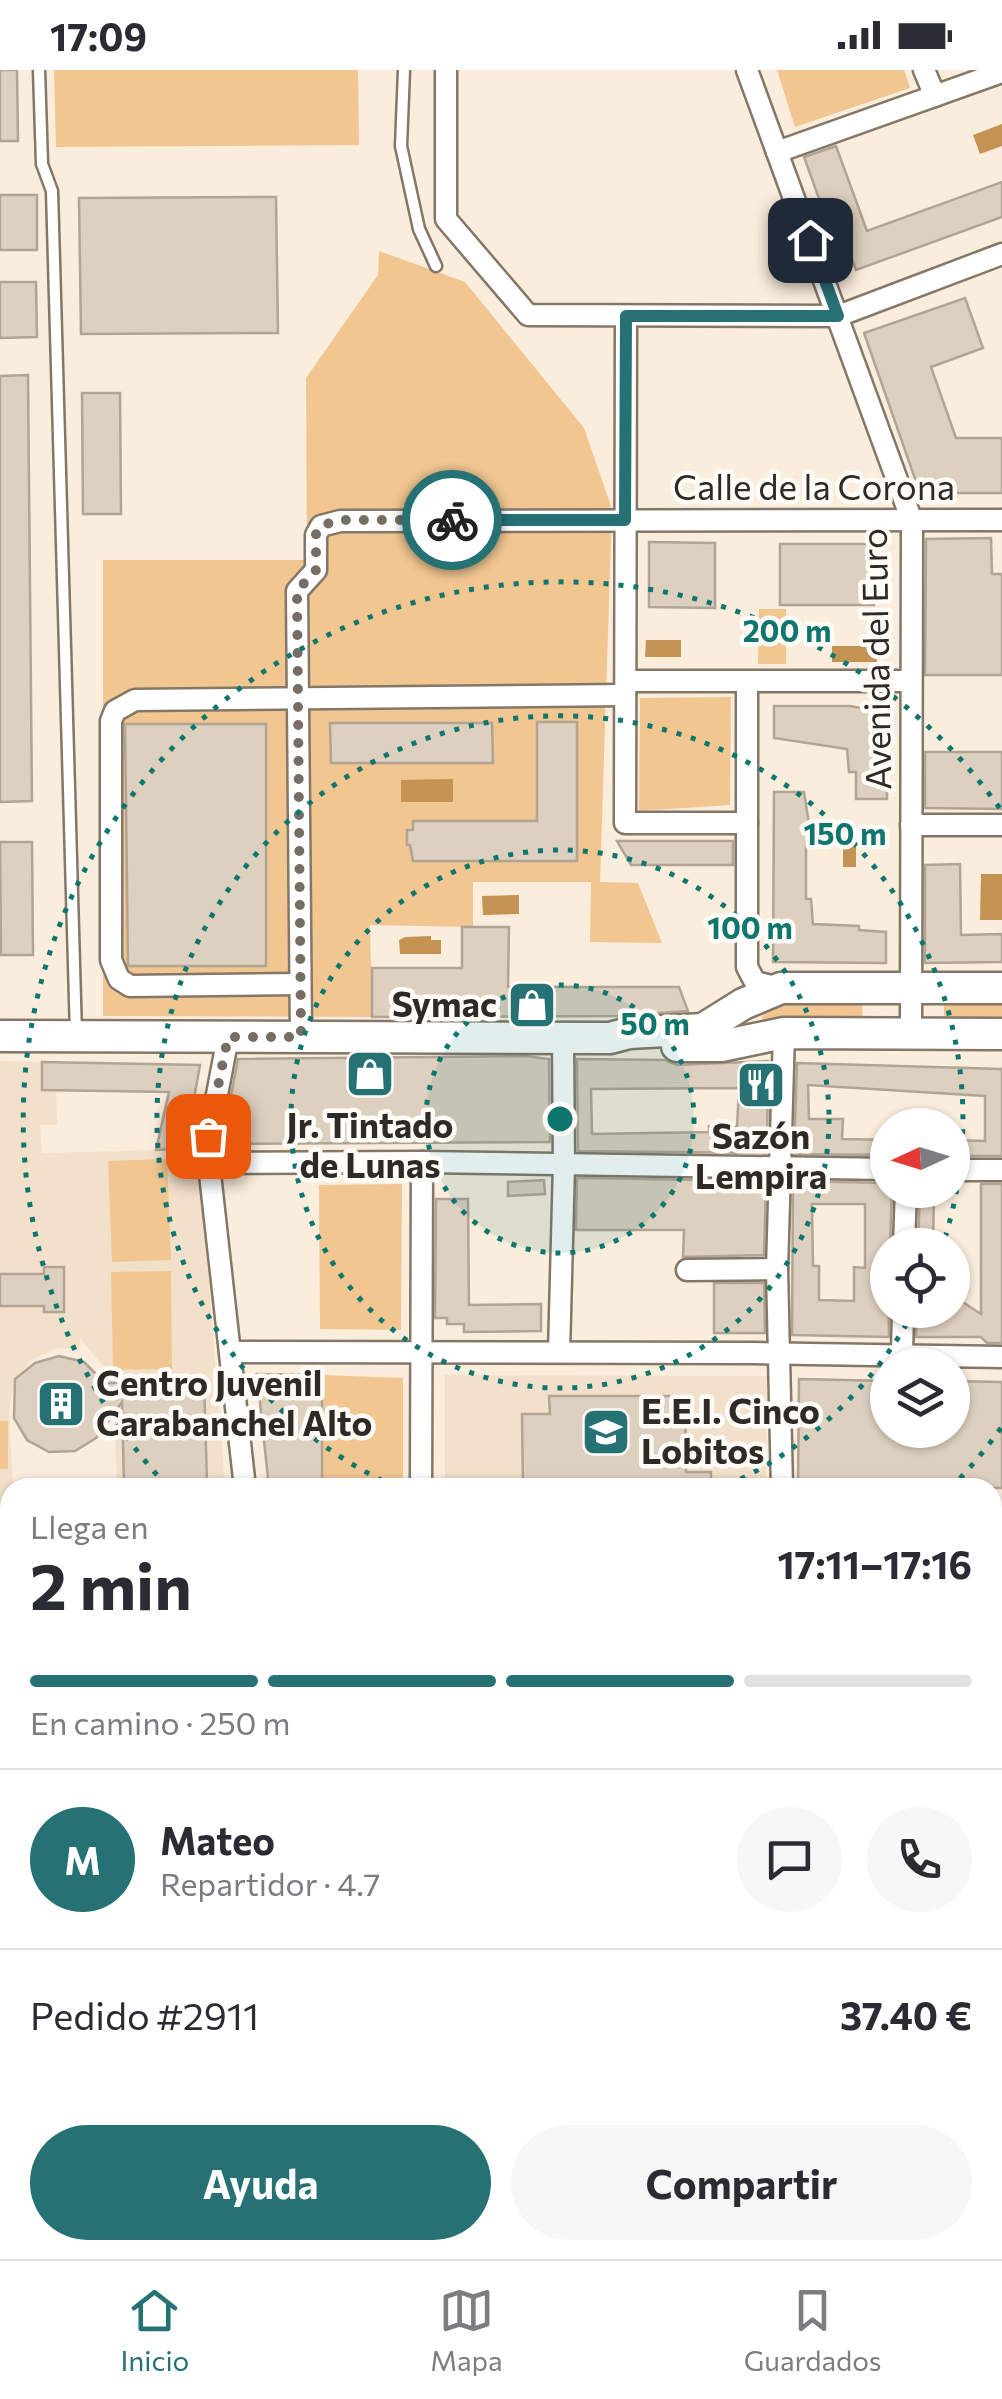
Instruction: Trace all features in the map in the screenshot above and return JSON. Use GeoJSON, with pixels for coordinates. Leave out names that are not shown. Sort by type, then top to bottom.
{"type":"FeatureCollection","features":[{"type":"Feature","properties":{"kind":"main road"},"geometry":{"type":"LineString","coordinates":[[610,1038],[629,1032],[703,1029],[742,1004],[781,988],[1002,988]]}},
{"type":"Feature","properties":{"kind":"main road"},"geometry":{"type":"LineString","coordinates":[[0,1036],[610,1038],[641,1045],[706,1046],[784,1033],[1002,1034]]}},
{"type":"Feature","properties":{"kind":"street"},"geometry":{"type":"LineString","coordinates":[[446,70],[446,219],[528,316],[838,316],[1002,254]]}},
{"type":"Feature","properties":{"kind":"street","name":"Avenida del Euro"},"geometry":{"type":"LineString","coordinates":[[747,70],[912,521],[911,1035]]}},
{"type":"Feature","properties":{"kind":"street"},"geometry":{"type":"LineString","coordinates":[[924,70],[935,96]]}},
{"type":"Feature","properties":{"kind":"street"},"geometry":{"type":"LineString","coordinates":[[777,152],[1002,72]]}},
{"type":"Feature","properties":{"kind":"street"},"geometry":{"type":"LineString","coordinates":[[626,316],[625,823],[747,823]]}},
{"type":"Feature","properties":{"kind":"street","name":"Calle de la Corona"},"geometry":{"type":"LineString","coordinates":[[298,701],[297,591],[316,570],[316,534],[320,526],[329,522],[1002,520]]}},
{"type":"Feature","properties":{"kind":"street"},"geometry":{"type":"LineString","coordinates":[[300,984],[130,986],[119,979],[110,960],[111,722],[115,710],[123,704],[135,700],[298,701],[747,683],[910,681]]}},
{"type":"Feature","properties":{"kind":"street"},"geometry":{"type":"LineString","coordinates":[[747,683],[746,967],[754,982],[781,988]]}},
{"type":"Feature","properties":{"kind":"street"},"geometry":{"type":"LineString","coordinates":[[298,701],[301,1037]]}},
{"type":"Feature","properties":{"kind":"street"},"geometry":{"type":"LineString","coordinates":[[911,825],[1002,825]]}},
{"type":"Feature","properties":{"kind":"street"},"geometry":{"type":"LineString","coordinates":[[782,1478],[777,1269],[784,1033]]}},
{"type":"Feature","properties":{"kind":"street"},"geometry":{"type":"LineString","coordinates":[[228,1037],[208,1136],[208,1163],[244,1478]]}},
{"type":"Feature","properties":{"kind":"street"},"geometry":{"type":"LineString","coordinates":[[560,1352],[563,1038]]}},
{"type":"Feature","properties":{"kind":"street"},"geometry":{"type":"LineString","coordinates":[[421,1478],[422,1162]]}},
{"type":"Feature","properties":{"kind":"street"},"geometry":{"type":"LineString","coordinates":[[208,1163],[870,1169]]}},
{"type":"Feature","properties":{"kind":"street"},"geometry":{"type":"LineString","coordinates":[[970,1170],[1002,1170]]}},
{"type":"Feature","properties":{"kind":"street"},"geometry":{"type":"LineString","coordinates":[[687,1270],[777,1269]]}},
{"type":"Feature","properties":{"kind":"street"},"geometry":{"type":"LineString","coordinates":[[230,1352],[870,1354]]}},
{"type":"Feature","properties":{"kind":"street"},"geometry":{"type":"LineString","coordinates":[[970,1356],[1002,1357]]}},
{"type":"Feature","properties":{"kind":"lane"},"geometry":{"type":"LineString","coordinates":[[38,70],[42,164],[52,190],[76,1036]]}},
{"type":"Feature","properties":{"kind":"lane"},"geometry":{"type":"LineString","coordinates":[[404,70],[402,146],[419,230],[436,266]]}},
{"type":"Feature","properties":{"kind":"shaded area"},"geometry":{"type":"Polygon","coordinates":[[[54,70],[358,70],[359,145],[56,147],[54,70]]]}},
{"type":"Feature","properties":{"kind":"shaded area"},"geometry":{"type":"Polygon","coordinates":[[[777,70],[904,70],[910,88],[795,127],[777,70]]]}},
{"type":"Feature","properties":{"kind":"shaded area"},"geometry":{"type":"Polygon","coordinates":[[[1002,124],[1002,146],[980,154],[973,135],[1002,124]]]}},
{"type":"Feature","properties":{"kind":"shaded area"},"geometry":{"type":"Polygon","coordinates":[[[379,251],[465,282],[584,428],[612,509],[600,882],[638,883],[662,943],[590,942],[591,882],[473,882],[473,927],[370,925],[372,1017],[103,1016],[103,560],[307,560],[306,378],[378,275],[379,251]]]}},
{"type":"Feature","properties":{"kind":"shaded area"},"geometry":{"type":"Polygon","coordinates":[[[759,609],[786,609],[786,664],[758,664],[759,609]]]}},
{"type":"Feature","properties":{"kind":"shaded area"},"geometry":{"type":"Polygon","coordinates":[[[646,640],[681,640],[681,657],[645,657],[646,640]]]}},
{"type":"Feature","properties":{"kind":"shaded area"},"geometry":{"type":"Polygon","coordinates":[[[832,646],[877,646],[877,662],[832,662],[832,646]]]}},
{"type":"Feature","properties":{"kind":"shaded area"},"geometry":{"type":"Polygon","coordinates":[[[731,697],[730,805],[639,811],[640,698],[731,697]]]}},
{"type":"Feature","properties":{"kind":"shaded area"},"geometry":{"type":"Polygon","coordinates":[[[453,779],[453,802],[401,802],[401,780],[453,779]]]}},
{"type":"Feature","properties":{"kind":"shaded area"},"geometry":{"type":"Polygon","coordinates":[[[843,833],[856,833],[856,867],[843,867],[843,833]]]}},
{"type":"Feature","properties":{"kind":"shaded area"},"geometry":{"type":"Polygon","coordinates":[[[981,874],[1002,874],[1002,920],[980,920],[981,874]]]}},
{"type":"Feature","properties":{"kind":"shaded area"},"geometry":{"type":"Polygon","coordinates":[[[519,895],[519,914],[483,915],[482,896],[519,895]]]}},
{"type":"Feature","properties":{"kind":"shaded area"},"geometry":{"type":"Polygon","coordinates":[[[431,936],[431,940],[441,940],[441,954],[400,954],[399,940],[431,936]]]}},
{"type":"Feature","properties":{"kind":"shaded area"},"geometry":{"type":"Polygon","coordinates":[[[862,1000],[863,1027],[763,1030],[762,1008],[772,1003],[862,1000]]]}},
{"type":"Feature","properties":{"kind":"shaded area"},"geometry":{"type":"Polygon","coordinates":[[[944,1003],[1002,1003],[1002,1022],[944,1022],[944,1003]]]}},
{"type":"Feature","properties":{"kind":"shaded area"},"geometry":{"type":"Polygon","coordinates":[[[0,1061],[42,1062],[42,1090],[56,1090],[57,1125],[40,1125],[42,1153],[198,1149],[224,1478],[117,1478],[113,1378],[80,1338],[80,1350],[57,1348],[31,1360],[13,1384],[9,1414],[13,1478],[0,1478],[0,1061]]]}},
{"type":"Feature","properties":{"kind":"shaded area"},"geometry":{"type":"Polygon","coordinates":[[[167,1159],[171,1260],[112,1262],[108,1161],[167,1159]]]}},
{"type":"Feature","properties":{"kind":"shaded area"},"geometry":{"type":"Polygon","coordinates":[[[402,1184],[401,1330],[320,1329],[319,1185],[402,1184]]]}},
{"type":"Feature","properties":{"kind":"shaded area"},"geometry":{"type":"Polygon","coordinates":[[[171,1271],[172,1369],[113,1370],[111,1272],[171,1271]]]}},
{"type":"Feature","properties":{"kind":"shaded area"},"geometry":{"type":"Polygon","coordinates":[[[322,1375],[403,1378],[403,1478],[322,1478],[322,1375]]]}},
{"type":"Feature","properties":{"kind":"shaded area","name":"E.E.I. Cinco Lobitos"},"geometry":{"type":"Polygon","coordinates":[[[445,1375],[767,1376],[766,1478],[445,1478],[445,1375]]]}},
{"type":"Feature","properties":{"kind":"shaded area"},"geometry":{"type":"Polygon","coordinates":[[[0,1421],[8,1421],[8,1469],[0,1469],[0,1421]]]}},
{"type":"Feature","properties":{"kind":"building"},"geometry":{"type":"Polygon","coordinates":[[[0,70],[17,70],[18,141],[0,141],[0,70]]]}},
{"type":"Feature","properties":{"kind":"building"},"geometry":{"type":"Polygon","coordinates":[[[836,146],[867,231],[1002,182],[1002,217],[856,270],[848,248],[838,251],[804,157],[836,146]]]}},
{"type":"Feature","properties":{"kind":"building"},"geometry":{"type":"Polygon","coordinates":[[[0,195],[37,195],[37,250],[0,250],[0,195]]]}},
{"type":"Feature","properties":{"kind":"building"},"geometry":{"type":"Polygon","coordinates":[[[276,197],[278,333],[81,334],[79,198],[276,197]]]}},
{"type":"Feature","properties":{"kind":"building"},"geometry":{"type":"Polygon","coordinates":[[[0,282],[36,282],[37,337],[0,338],[0,282]]]}},
{"type":"Feature","properties":{"kind":"building"},"geometry":{"type":"Polygon","coordinates":[[[965,298],[983,348],[931,367],[956,438],[1002,438],[1002,493],[920,493],[864,333],[965,298]]]}},
{"type":"Feature","properties":{"kind":"building"},"geometry":{"type":"Polygon","coordinates":[[[28,375],[32,801],[0,802],[0,376],[28,375]]]}},
{"type":"Feature","properties":{"kind":"building"},"geometry":{"type":"Polygon","coordinates":[[[82,393],[120,393],[121,514],[83,514],[82,393]]]}},
{"type":"Feature","properties":{"kind":"building"},"geometry":{"type":"Polygon","coordinates":[[[991,538],[992,574],[1002,574],[1002,675],[925,675],[926,539],[991,538]]]}},
{"type":"Feature","properties":{"kind":"building"},"geometry":{"type":"Polygon","coordinates":[[[649,542],[715,543],[715,608],[649,607],[649,542]]]}},
{"type":"Feature","properties":{"kind":"building"},"geometry":{"type":"Polygon","coordinates":[[[780,544],[874,544],[874,605],[780,605],[780,544]]]}},
{"type":"Feature","properties":{"kind":"building"},"geometry":{"type":"Polygon","coordinates":[[[774,706],[850,706],[876,711],[876,718],[887,718],[887,799],[856,799],[856,772],[849,772],[847,749],[774,738],[774,706]]]}},
{"type":"Feature","properties":{"kind":"building"},"geometry":{"type":"Polygon","coordinates":[[[537,722],[577,722],[577,861],[413,861],[407,830],[413,830],[413,821],[537,821],[537,722]]]}},
{"type":"Feature","properties":{"kind":"building"},"geometry":{"type":"Polygon","coordinates":[[[330,723],[492,723],[493,763],[331,763],[330,723]]]}},
{"type":"Feature","properties":{"kind":"building"},"geometry":{"type":"Polygon","coordinates":[[[125,724],[266,724],[266,966],[128,966],[125,724]]]}},
{"type":"Feature","properties":{"kind":"building"},"geometry":{"type":"Polygon","coordinates":[[[925,752],[1002,752],[1002,809],[925,808],[925,752]]]}},
{"type":"Feature","properties":{"kind":"building"},"geometry":{"type":"Polygon","coordinates":[[[774,792],[804,792],[812,843],[806,843],[806,899],[811,899],[813,924],[859,926],[859,930],[886,932],[886,963],[773,962],[774,792]]]}},
{"type":"Feature","properties":{"kind":"building"},"geometry":{"type":"Polygon","coordinates":[[[617,841],[733,841],[733,865],[631,865],[617,841]]]}},
{"type":"Feature","properties":{"kind":"building"},"geometry":{"type":"Polygon","coordinates":[[[0,842],[32,842],[33,955],[1,955],[0,842]]]}},
{"type":"Feature","properties":{"kind":"building"},"geometry":{"type":"Polygon","coordinates":[[[960,864],[961,935],[1002,934],[1002,962],[925,963],[925,865],[960,864]]]}},
{"type":"Feature","properties":{"kind":"building"},"geometry":{"type":"Polygon","coordinates":[[[462,927],[509,927],[508,987],[679,987],[688,1011],[619,1016],[372,1017],[372,968],[462,968],[462,927]]]}},
{"type":"Feature","properties":{"kind":"building"},"geometry":{"type":"Polygon","coordinates":[[[526,1056],[549,1059],[550,1142],[222,1144],[238,1059],[526,1056]]]}},
{"type":"Feature","properties":{"kind":"building"},"geometry":{"type":"Polygon","coordinates":[[[577,1059],[665,1060],[677,1065],[768,1061],[767,1153],[578,1151],[577,1059]],[[739,1088],[591,1089],[592,1134],[709,1132],[709,1126],[737,1127],[739,1088]]]}},
{"type":"Feature","properties":{"kind":"building"},"geometry":{"type":"Polygon","coordinates":[[[42,1062],[200,1065],[185,1149],[156,1150],[169,1092],[42,1090],[42,1062]]]}},
{"type":"Feature","properties":{"kind":"building"},"geometry":{"type":"Polygon","coordinates":[[[797,1063],[1002,1069],[1002,1156],[970,1156],[970,1141],[985,1141],[985,1096],[808,1085],[809,1119],[843,1119],[842,1139],[870,1140],[870,1155],[794,1154],[797,1063]]]}},
{"type":"Feature","properties":{"kind":"building"},"geometry":{"type":"Polygon","coordinates":[[[577,1178],[766,1181],[764,1255],[683,1257],[684,1230],[576,1230],[577,1178]]]}},
{"type":"Feature","properties":{"kind":"building"},"geometry":{"type":"Polygon","coordinates":[[[544,1180],[545,1194],[508,1196],[508,1182],[544,1180]]]}},
{"type":"Feature","properties":{"kind":"building"},"geometry":{"type":"Polygon","coordinates":[[[793,1181],[870,1183],[870,1208],[891,1208],[891,1228],[870,1228],[870,1328],[889,1328],[889,1337],[792,1335],[793,1181]],[[812,1204],[813,1266],[819,1266],[819,1300],[854,1301],[854,1267],[865,1268],[865,1204],[812,1204]]]}},
{"type":"Feature","properties":{"kind":"building"},"geometry":{"type":"Polygon","coordinates":[[[981,1184],[1002,1184],[1002,1343],[987,1343],[981,1337],[916,1337],[916,1328],[970,1328],[970,1307],[981,1314],[981,1184]]]}},
{"type":"Feature","properties":{"kind":"building"},"geometry":{"type":"Polygon","coordinates":[[[436,1199],[468,1199],[469,1305],[541,1304],[541,1331],[464,1332],[464,1324],[447,1324],[447,1318],[435,1318],[436,1199]]]}},
{"type":"Feature","properties":{"kind":"building"},"geometry":{"type":"Polygon","coordinates":[[[919,1208],[934,1208],[933,1228],[919,1228],[919,1208]]]}},
{"type":"Feature","properties":{"kind":"building"},"geometry":{"type":"Polygon","coordinates":[[[44,1267],[64,1267],[64,1312],[44,1312],[44,1306],[0,1306],[0,1274],[44,1274],[44,1267]]]}},
{"type":"Feature","properties":{"kind":"building"},"geometry":{"type":"Polygon","coordinates":[[[714,1283],[764,1283],[765,1333],[714,1333],[714,1283]]]}},
{"type":"Feature","properties":{"kind":"building"},"geometry":{"type":"Polygon","coordinates":[[[59,1356],[84,1362],[105,1383],[204,1381],[207,1478],[124,1478],[122,1402],[96,1438],[75,1451],[49,1452],[27,1440],[14,1418],[15,1379],[35,1363],[59,1356]]]}},
{"type":"Feature","properties":{"kind":"building"},"geometry":{"type":"Polygon","coordinates":[[[257,1374],[322,1375],[322,1478],[268,1478],[257,1374]]]}},
{"type":"Feature","properties":{"kind":"building"},"geometry":{"type":"Polygon","coordinates":[[[799,1379],[870,1381],[870,1448],[970,1448],[970,1381],[1002,1382],[1002,1478],[798,1478],[799,1379]]]}},
{"type":"Feature","properties":{"kind":"building"},"geometry":{"type":"Polygon","coordinates":[[[549,1396],[685,1396],[686,1472],[711,1472],[711,1478],[523,1478],[522,1414],[550,1414],[549,1396]]]}},
{"type":"Feature","properties":{"kind":"way so far"},"geometry":{"type":"LineString","coordinates":[[208,1136],[228,1037],[301,1037],[297,591],[316,570],[316,534],[320,526],[340,520],[452,520]]}},
{"type":"Feature","properties":{"kind":"place","name":"Symac"},"geometry":{"type":"Point","coordinates":[532,1005]}},
{"type":"Feature","properties":{"kind":"place","name":"Jr. Tintado de Lunas"},"geometry":{"type":"Point","coordinates":[370,1074]}},
{"type":"Feature","properties":{"kind":"place","name":"Sazón Lempira"},"geometry":{"type":"Point","coordinates":[761,1085]}},
{"type":"Feature","properties":{"kind":"place","name":"Centro Juvenil Carabanchel Alto"},"geometry":{"type":"Point","coordinates":[61,1404]}},
{"type":"Feature","properties":{"kind":"place","name":"E.E.I. Cinco Lobitos"},"geometry":{"type":"Point","coordinates":[606,1432]}},
{"type":"Feature","properties":{"kind":"route"},"geometry":{"type":"LineString","coordinates":[[452,520],[625,520],[626,316],[838,316],[810,240]]}}]}
